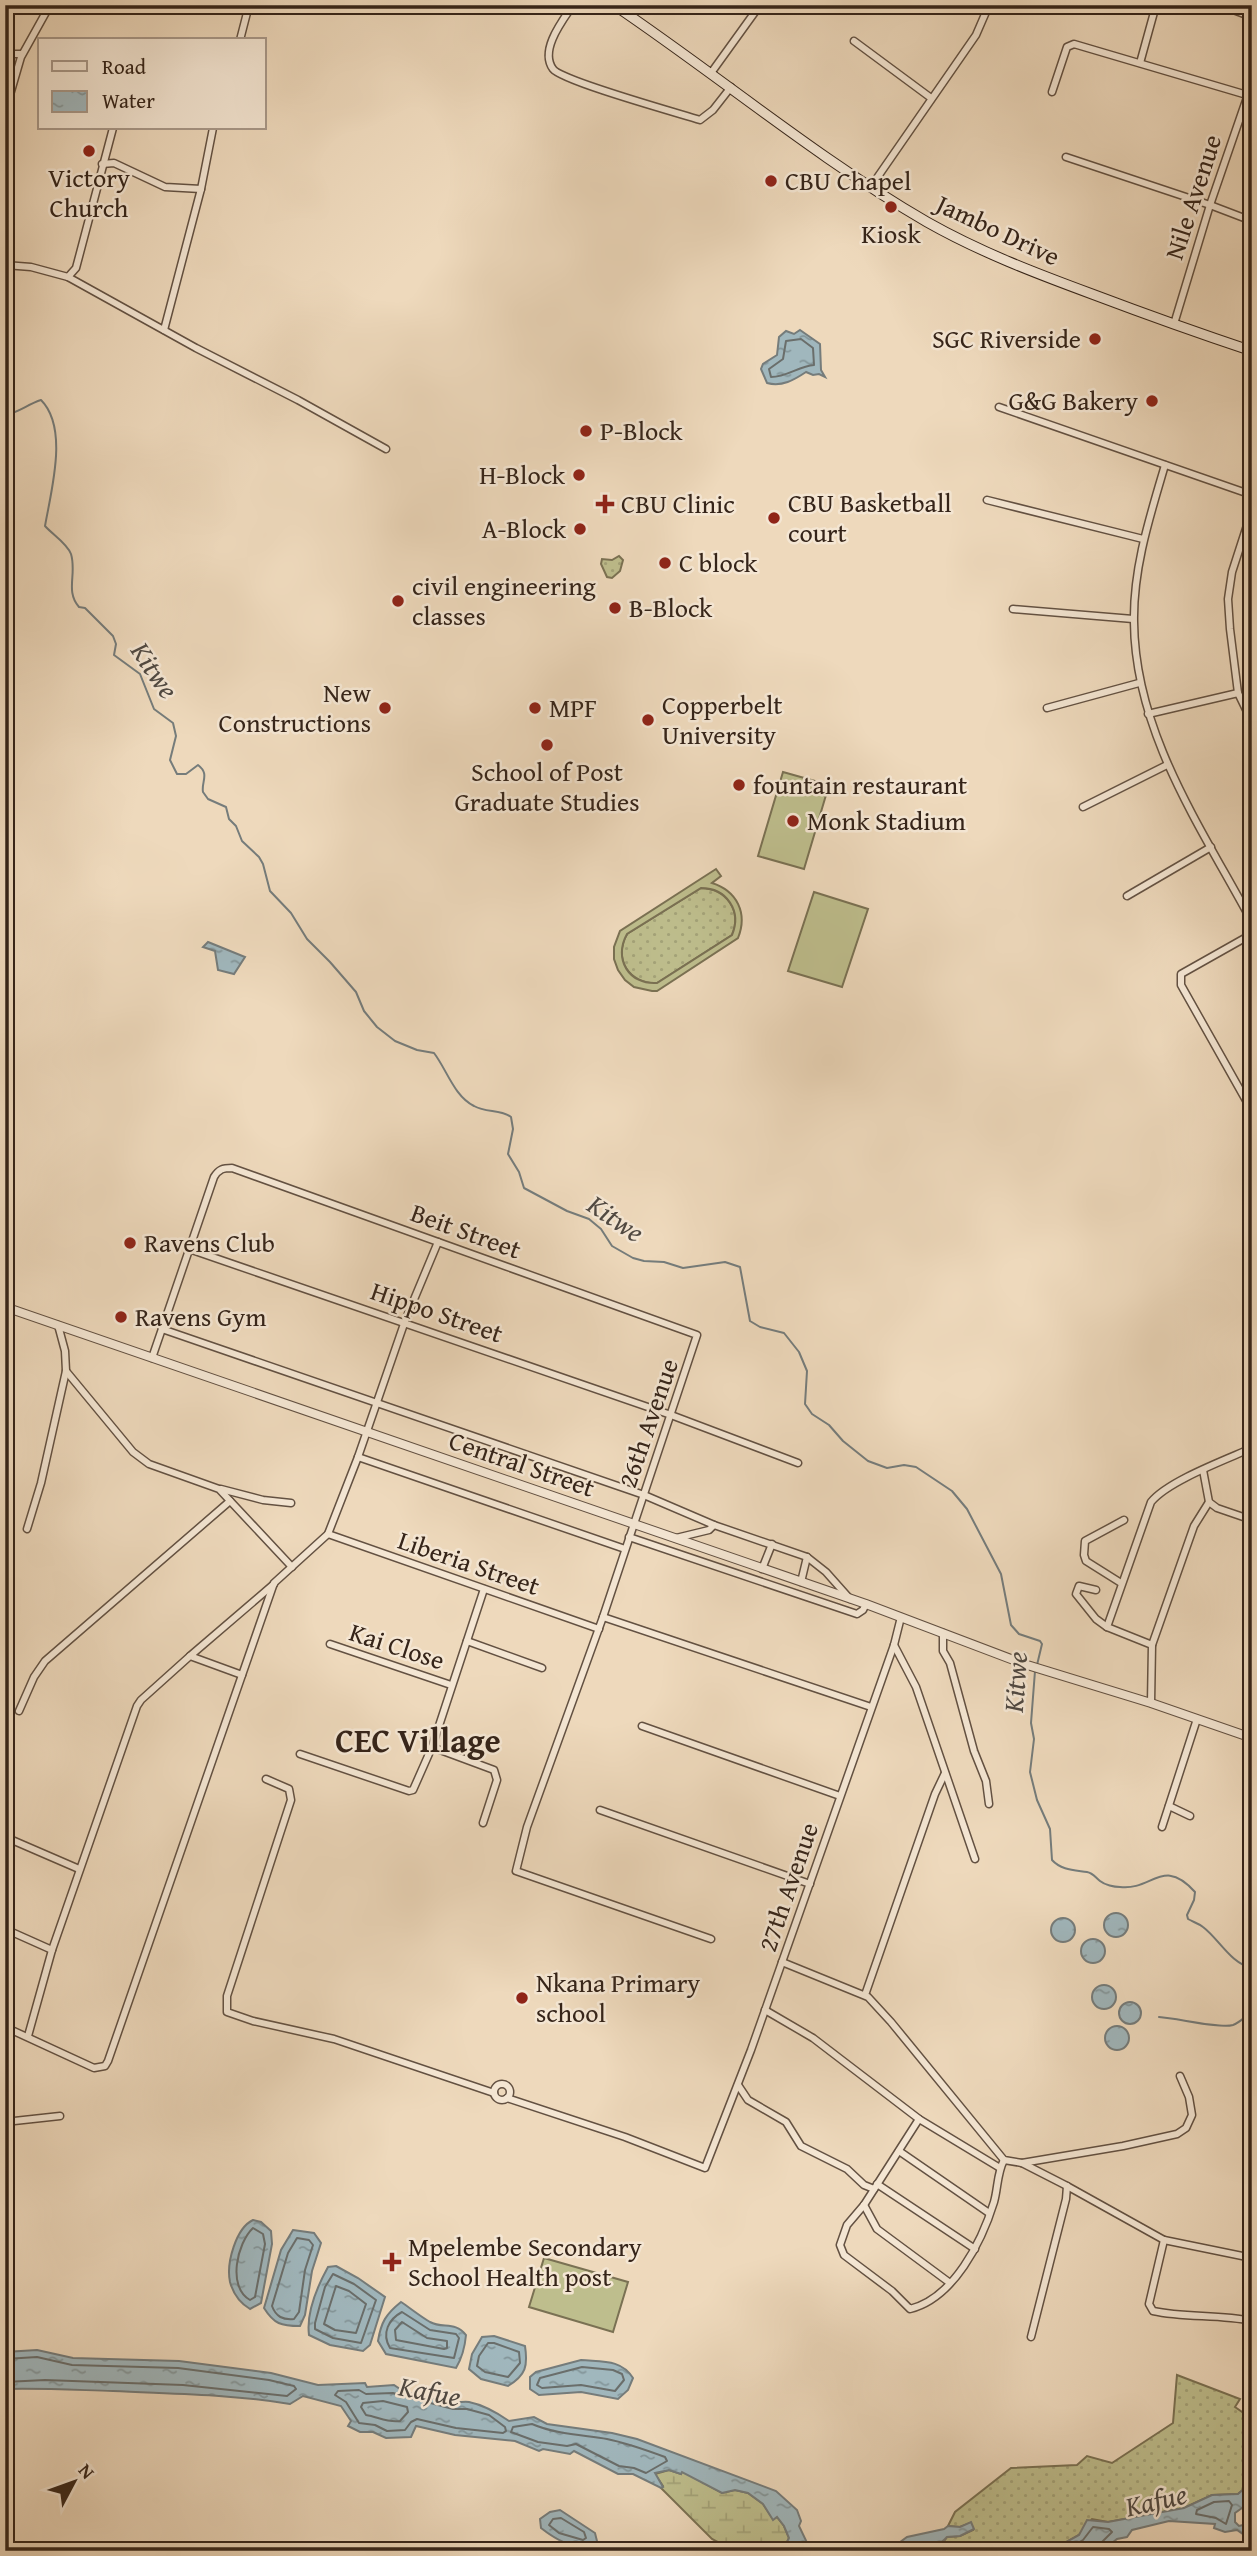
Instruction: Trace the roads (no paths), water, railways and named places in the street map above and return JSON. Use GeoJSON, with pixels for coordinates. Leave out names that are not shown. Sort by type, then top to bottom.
{"type":"FeatureCollection","features":[{"type":"Feature","properties":{"kind":"main road","name":"Jambo Drive"},"geometry":{"type":"LineString","coordinates":[[614,5],[870,188],[927,221],[998,258],[1252,351]]}},
{"type":"Feature","properties":{"kind":"street"},"geometry":{"type":"LineString","coordinates":[[5,111],[22,54],[50,5]]}},
{"type":"Feature","properties":{"kind":"street"},"geometry":{"type":"LineString","coordinates":[[241,38],[249,5]]}},
{"type":"Feature","properties":{"kind":"street"},"geometry":{"type":"LineString","coordinates":[[573,5],[561,22],[550,47],[550,63],[556,72],[613,94],[700,120],[713,110],[731,87]]}},
{"type":"Feature","properties":{"kind":"street"},"geometry":{"type":"LineString","coordinates":[[711,73],[760,5]]}},
{"type":"Feature","properties":{"kind":"street"},"geometry":{"type":"LineString","coordinates":[[870,188],[976,35],[989,5]]}},
{"type":"Feature","properties":{"kind":"street"},"geometry":{"type":"LineString","coordinates":[[1140,62],[1156,5]]}},
{"type":"Feature","properties":{"kind":"street"},"geometry":{"type":"LineString","coordinates":[[1220,5],[1252,17]]}},
{"type":"Feature","properties":{"kind":"street"},"geometry":{"type":"LineString","coordinates":[[854,41],[931,98]]}},
{"type":"Feature","properties":{"kind":"street"},"geometry":{"type":"LineString","coordinates":[[1052,92],[1070,44],[1247,95]]}},
{"type":"Feature","properties":{"kind":"street"},"geometry":{"type":"LineString","coordinates":[[5,54],[22,54]]}},
{"type":"Feature","properties":{"kind":"street","name":"Nile Avenue"},"geometry":{"type":"LineString","coordinates":[[1174,324],[1210,205],[1252,83]]}},
{"type":"Feature","properties":{"kind":"street"},"geometry":{"type":"LineString","coordinates":[[68,277],[76,268],[112,130]]}},
{"type":"Feature","properties":{"kind":"street"},"geometry":{"type":"LineString","coordinates":[[164,330],[201,189],[213,130]]}},
{"type":"Feature","properties":{"kind":"street"},"geometry":{"type":"LineString","coordinates":[[1066,157],[1252,221]]}},
{"type":"Feature","properties":{"kind":"street"},"geometry":{"type":"LineString","coordinates":[[102,164],[114,163],[165,187],[201,189]]}},
{"type":"Feature","properties":{"kind":"street"},"geometry":{"type":"LineString","coordinates":[[5,265],[31,267],[68,277],[386,449]]}},
{"type":"Feature","properties":{"kind":"street"},"geometry":{"type":"LineString","coordinates":[[999,407],[1252,495]]}},
{"type":"Feature","properties":{"kind":"street"},"geometry":{"type":"LineString","coordinates":[[1166,465],[1143,539],[1133,619],[1139,683],[1167,765],[1252,922]]}},
{"type":"Feature","properties":{"kind":"street"},"geometry":{"type":"LineString","coordinates":[[987,500],[1143,539]]}},
{"type":"Feature","properties":{"kind":"street"},"geometry":{"type":"LineString","coordinates":[[1252,510],[1232,572],[1228,599],[1238,693],[1252,722]]}},
{"type":"Feature","properties":{"kind":"street"},"geometry":{"type":"LineString","coordinates":[[1242,545],[1252,548]]}},
{"type":"Feature","properties":{"kind":"street"},"geometry":{"type":"LineString","coordinates":[[1013,609],[1133,619]]}},
{"type":"Feature","properties":{"kind":"street"},"geometry":{"type":"LineString","coordinates":[[1047,708],[1139,683]]}},
{"type":"Feature","properties":{"kind":"street"},"geometry":{"type":"LineString","coordinates":[[1148,714],[1238,693]]}},
{"type":"Feature","properties":{"kind":"street"},"geometry":{"type":"LineString","coordinates":[[1083,807],[1167,765]]}},
{"type":"Feature","properties":{"kind":"street"},"geometry":{"type":"LineString","coordinates":[[1127,896],[1211,847]]}},
{"type":"Feature","properties":{"kind":"street"},"geometry":{"type":"LineString","coordinates":[[1252,934],[1181,974],[1180,978],[1181,985],[1252,1111]]}},
{"type":"Feature","properties":{"kind":"street","name":"Beit Street"},"geometry":{"type":"LineString","coordinates":[[189,1249],[214,1177],[221,1169],[232,1168],[697,1335]]}},
{"type":"Feature","properties":{"kind":"street"},"geometry":{"type":"LineString","coordinates":[[28,2036],[52,1950],[79,1869],[139,1703],[328,1534],[405,1321],[438,1242]]}},
{"type":"Feature","properties":{"kind":"street"},"geometry":{"type":"LineString","coordinates":[[152,1358],[189,1249]]}},
{"type":"Feature","properties":{"kind":"street","name":"Hippo Street"},"geometry":{"type":"LineString","coordinates":[[189,1249],[405,1321],[798,1463]]}},
{"type":"Feature","properties":{"kind":"street","name":"Central Street"},"geometry":{"type":"LineString","coordinates":[[5,1307],[866,1604],[1024,1664],[1151,1703],[1252,1738]]}},
{"type":"Feature","properties":{"kind":"street"},"geometry":{"type":"LineString","coordinates":[[27,1529],[41,1483],[66,1371],[65,1351],[58,1325]]}},
{"type":"Feature","properties":{"kind":"street"},"geometry":{"type":"LineString","coordinates":[[162,1329],[644,1495],[714,1525],[807,1557],[826,1572],[850,1599]]}},
{"type":"Feature","properties":{"kind":"street","name":"26th Avenue"},"geometry":{"type":"LineString","coordinates":[[697,1335],[599,1629],[527,1827],[516,1871],[711,1939]]}},
{"type":"Feature","properties":{"kind":"street"},"geometry":{"type":"LineString","coordinates":[[66,1371],[139,1458],[219,1489],[263,1500],[291,1503]]}},
{"type":"Feature","properties":{"kind":"street"},"geometry":{"type":"LineString","coordinates":[[1107,1627],[1151,1502],[1163,1492],[1203,1470],[1252,1448]]}},
{"type":"Feature","properties":{"kind":"street"},"geometry":{"type":"LineString","coordinates":[[358,1457],[625,1549]]}},
{"type":"Feature","properties":{"kind":"street"},"geometry":{"type":"LineString","coordinates":[[1203,1470],[1209,1502],[1217,1508],[1252,1520]]}},
{"type":"Feature","properties":{"kind":"street"},"geometry":{"type":"LineString","coordinates":[[219,1489],[292,1567]]}},
{"type":"Feature","properties":{"kind":"street"},"geometry":{"type":"LineString","coordinates":[[19,1711],[34,1677],[45,1661],[230,1501]]}},
{"type":"Feature","properties":{"kind":"street"},"geometry":{"type":"LineString","coordinates":[[1151,1703],[1152,1645],[1194,1525],[1209,1502]]}},
{"type":"Feature","properties":{"kind":"street"},"geometry":{"type":"LineString","coordinates":[[1121,1583],[1086,1561],[1083,1545],[1085,1541],[1124,1520]]}},
{"type":"Feature","properties":{"kind":"street"},"geometry":{"type":"LineString","coordinates":[[674,1538],[709,1530],[714,1525]]}},
{"type":"Feature","properties":{"kind":"street","name":"Liberia Street"},"geometry":{"type":"LineString","coordinates":[[328,1534],[599,1629]]}},
{"type":"Feature","properties":{"kind":"street"},"geometry":{"type":"LineString","coordinates":[[629,1537],[857,1614],[866,1604]]}},
{"type":"Feature","properties":{"kind":"street"},"geometry":{"type":"LineString","coordinates":[[762,1569],[772,1544]]}},
{"type":"Feature","properties":{"kind":"street"},"geometry":{"type":"LineString","coordinates":[[801,1582],[807,1557]]}},
{"type":"Feature","properties":{"kind":"street"},"geometry":{"type":"LineString","coordinates":[[5,2027],[94,2068],[105,2066],[274,1583]]}},
{"type":"Feature","properties":{"kind":"street"},"geometry":{"type":"LineString","coordinates":[[1097,1590],[1079,1586],[1076,1594],[1096,1619],[1107,1627],[1152,1645]]}},
{"type":"Feature","properties":{"kind":"street"},"geometry":{"type":"LineString","coordinates":[[300,1754],[409,1791],[417,1786],[484,1589]]}},
{"type":"Feature","properties":{"kind":"street"},"geometry":{"type":"LineString","coordinates":[[603,1617],[870,1707]]}},
{"type":"Feature","properties":{"kind":"street","name":"27th Avenue"},"geometry":{"type":"LineString","coordinates":[[507,2098],[625,2137],[705,2168],[810,1884],[894,1645],[901,1617]]}},
{"type":"Feature","properties":{"kind":"street"},"geometry":{"type":"LineString","coordinates":[[943,1633],[943,1651],[950,1663],[974,1751],[986,1781],[989,1804]]}},
{"type":"Feature","properties":{"kind":"street"},"geometry":{"type":"LineString","coordinates":[[467,1641],[542,1668]]}},
{"type":"Feature","properties":{"kind":"street","name":"Kai Close"},"geometry":{"type":"LineString","coordinates":[[330,1644],[452,1685]]}},
{"type":"Feature","properties":{"kind":"street"},"geometry":{"type":"LineString","coordinates":[[894,1645],[916,1687],[975,1859]]}},
{"type":"Feature","properties":{"kind":"street"},"geometry":{"type":"LineString","coordinates":[[190,1656],[242,1675]]}},
{"type":"Feature","properties":{"kind":"street"},"geometry":{"type":"LineString","coordinates":[[1162,1827],[1197,1719]]}},
{"type":"Feature","properties":{"kind":"street"},"geometry":{"type":"LineString","coordinates":[[642,1726],[840,1796]]}},
{"type":"Feature","properties":{"kind":"street"},"geometry":{"type":"LineString","coordinates":[[432,1747],[494,1770],[497,1780],[483,1823]]}},
{"type":"Feature","properties":{"kind":"street"},"geometry":{"type":"LineString","coordinates":[[865,1995],[935,1794],[945,1773]]}},
{"type":"Feature","properties":{"kind":"street"},"geometry":{"type":"LineString","coordinates":[[266,1779],[289,1789],[291,1800],[227,1996],[227,2012],[334,2039],[494,2094],[499,2100],[507,2098],[510,2091],[505,2084],[497,2086],[494,2094]]}},
{"type":"Feature","properties":{"kind":"street"},"geometry":{"type":"LineString","coordinates":[[1169,1807],[1189,1816]]}},
{"type":"Feature","properties":{"kind":"street"},"geometry":{"type":"LineString","coordinates":[[600,1810],[810,1884]]}},
{"type":"Feature","properties":{"kind":"street"},"geometry":{"type":"LineString","coordinates":[[5,1837],[79,1869]]}},
{"type":"Feature","properties":{"kind":"street"},"geometry":{"type":"LineString","coordinates":[[5,1930],[52,1950]]}},
{"type":"Feature","properties":{"kind":"street"},"geometry":{"type":"LineString","coordinates":[[782,1962],[865,1995],[891,2022],[1004,2160],[1022,2163],[1164,2240],[1252,2258]]}},
{"type":"Feature","properties":{"kind":"street"},"geometry":{"type":"LineString","coordinates":[[765,2010],[813,2038],[919,2119],[1000,2168]]}},
{"type":"Feature","properties":{"kind":"street"},"geometry":{"type":"LineString","coordinates":[[1022,2163],[1177,2134],[1186,2128],[1192,2115],[1189,2097],[1180,2076]]}},
{"type":"Feature","properties":{"kind":"street"},"geometry":{"type":"LineString","coordinates":[[737,2085],[748,2100],[786,2122],[801,2146],[847,2169],[864,2185],[876,2186],[975,2249]]}},
{"type":"Feature","properties":{"kind":"street"},"geometry":{"type":"LineString","coordinates":[[5,2122],[60,2116]]}},
{"type":"Feature","properties":{"kind":"street"},"geometry":{"type":"LineString","coordinates":[[919,2119],[864,2205],[847,2225],[840,2245],[844,2255],[892,2291],[910,2309],[923,2304],[957,2277],[975,2249],[995,2199],[1004,2160]]}},
{"type":"Feature","properties":{"kind":"street"},"geometry":{"type":"LineString","coordinates":[[899,2151],[989,2213]]}},
{"type":"Feature","properties":{"kind":"street"},"geometry":{"type":"LineString","coordinates":[[1031,2337],[1067,2186]]}},
{"type":"Feature","properties":{"kind":"street"},"geometry":{"type":"LineString","coordinates":[[864,2205],[877,2229],[950,2283]]}},
{"type":"Feature","properties":{"kind":"street"},"geometry":{"type":"LineString","coordinates":[[1164,2240],[1149,2305],[1153,2311],[1181,2315],[1230,2316],[1252,2321]]}},
{"type":"Feature","properties":{"kind":"water"},"geometry":{"type":"Polygon","coordinates":[[[800,330],[820,344],[821,370],[825,377],[806,372],[783,383],[767,383],[761,369],[763,364],[777,355],[779,337],[786,331],[794,334],[800,330]]]}},
{"type":"Feature","properties":{"kind":"water"},"geometry":{"type":"Polygon","coordinates":[[[208,942],[245,957],[234,974],[218,970],[215,951],[203,947],[208,942]]]}},
{"type":"Feature","properties":{"kind":"water"},"geometry":{"type":"Polygon","coordinates":[[[1116,1913],[1125,1916],[1128,1925],[1125,1934],[1116,1937],[1107,1934],[1104,1925],[1107,1916],[1116,1913]]]}},
{"type":"Feature","properties":{"kind":"water"},"geometry":{"type":"Polygon","coordinates":[[[1063,1918],[1074,1925],[1075,1930],[1068,1941],[1063,1942],[1052,1935],[1051,1930],[1058,1919],[1063,1918]]]}},
{"type":"Feature","properties":{"kind":"water"},"geometry":{"type":"Polygon","coordinates":[[[1093,1939],[1104,1946],[1105,1951],[1098,1962],[1093,1963],[1082,1956],[1081,1951],[1088,1940],[1093,1939]]]}},
{"type":"Feature","properties":{"kind":"water"},"geometry":{"type":"Polygon","coordinates":[[[1104,1985],[1113,1988],[1116,1997],[1113,2006],[1104,2009],[1095,2006],[1092,1997],[1095,1988],[1104,1985]]]}},
{"type":"Feature","properties":{"kind":"water"},"geometry":{"type":"Polygon","coordinates":[[[1130,2002],[1138,2005],[1141,2013],[1138,2021],[1130,2024],[1122,2021],[1119,2013],[1122,2005],[1130,2002]]]}},
{"type":"Feature","properties":{"kind":"water"},"geometry":{"type":"Polygon","coordinates":[[[1117,2026],[1128,2033],[1129,2038],[1122,2049],[1117,2050],[1106,2043],[1105,2038],[1112,2027],[1117,2026]]]}},
{"type":"Feature","properties":{"kind":"water"},"geometry":{"type":"Polygon","coordinates":[[[253,2220],[261,2222],[271,2231],[272,2244],[261,2303],[250,2309],[235,2294],[229,2274],[237,2238],[253,2220]]]}},
{"type":"Feature","properties":{"kind":"water"},"geometry":{"type":"Polygon","coordinates":[[[293,2230],[314,2233],[321,2243],[312,2271],[305,2315],[300,2326],[279,2323],[271,2318],[264,2308],[281,2250],[293,2230]]]}},
{"type":"Feature","properties":{"kind":"water"},"geometry":{"type":"Polygon","coordinates":[[[336,2266],[385,2297],[370,2345],[363,2351],[330,2345],[309,2335],[309,2317],[316,2291],[328,2267],[336,2266]]]}},
{"type":"Feature","properties":{"kind":"water"},"geometry":{"type":"Polygon","coordinates":[[[401,2302],[430,2322],[458,2328],[466,2335],[456,2368],[386,2354],[378,2341],[381,2329],[385,2319],[401,2302]]]}},
{"type":"Feature","properties":{"kind":"water"},"geometry":{"type":"Polygon","coordinates":[[[494,2336],[525,2346],[526,2359],[522,2374],[508,2386],[481,2379],[469,2369],[472,2354],[482,2337],[494,2336]]]}},
{"type":"Feature","properties":{"kind":"water"},"geometry":{"type":"Polygon","coordinates":[[[37,2350],[73,2358],[179,2361],[271,2373],[318,2385],[394,2385],[422,2396],[474,2403],[509,2421],[534,2417],[547,2424],[637,2439],[776,2491],[797,2510],[801,2521],[799,2526],[811,2551],[790,2551],[786,2544],[789,2538],[784,2526],[777,2517],[773,2520],[763,2504],[748,2493],[735,2490],[722,2493],[682,2472],[681,2474],[669,2470],[655,2473],[663,2487],[661,2488],[633,2474],[618,2474],[574,2451],[570,2454],[543,2449],[539,2451],[515,2441],[455,2435],[416,2426],[411,2437],[386,2438],[373,2432],[360,2432],[348,2426],[351,2421],[341,2406],[303,2396],[290,2404],[202,2395],[5,2389],[5,2352],[37,2350]]]}},
{"type":"Feature","properties":{"kind":"water"},"geometry":{"type":"Polygon","coordinates":[[[581,2360],[623,2367],[633,2378],[628,2390],[618,2399],[581,2392],[539,2395],[530,2389],[530,2377],[536,2372],[581,2360]]]}},
{"type":"Feature","properties":{"kind":"water"},"geometry":{"type":"Polygon","coordinates":[[[1252,2482],[1250,2516],[1242,2508],[1235,2513],[1235,2522],[1239,2526],[1248,2518],[1252,2527],[1250,2539],[1237,2530],[1225,2532],[1214,2528],[1215,2524],[1169,2521],[1132,2530],[1127,2537],[1117,2539],[1102,2551],[1050,2551],[1079,2535],[1087,2520],[1108,2522],[1184,2508],[1212,2495],[1238,2494],[1252,2482]]]}},
{"type":"Feature","properties":{"kind":"water"},"geometry":{"type":"Polygon","coordinates":[[[560,2510],[595,2533],[597,2541],[594,2546],[573,2545],[559,2540],[541,2528],[540,2519],[550,2512],[560,2510]]]}},
{"type":"Feature","properties":{"kind":"water"},"geometry":{"type":"Polygon","coordinates":[[[971,2522],[974,2529],[960,2536],[947,2537],[935,2546],[920,2550],[888,2551],[907,2537],[948,2526],[960,2527],[971,2522]]]}},
{"type":"Feature","properties":{"kind":"waterway","name":"Kitwe"},"geometry":{"type":"LineString","coordinates":[[5,415],[41,400],[49,412],[54,427],[56,460],[45,526],[71,554],[75,601],[113,636],[116,644],[114,655],[140,674],[154,709],[173,723],[176,736],[170,760],[177,774],[186,774],[198,765],[202,768],[203,792],[208,799],[226,807],[229,819],[236,826],[242,841],[263,864],[270,891],[291,913],[307,939],[356,992],[364,1011],[377,1027],[395,1041],[417,1050],[434,1053],[467,1102],[511,1117],[513,1129],[508,1154],[519,1172],[524,1188],[567,1211],[589,1219],[601,1229],[612,1246],[633,1258],[664,1262],[683,1268],[725,1262],[740,1267],[750,1321],[760,1327],[784,1333],[799,1352],[807,1371],[805,1404],[812,1414],[829,1425],[843,1441],[868,1461],[887,1468],[904,1465],[916,1467],[952,1491],[967,1509],[1001,1574],[1011,1625],[1019,1634],[1042,1644],[1037,1665]]}},
{"type":"Feature","properties":{"kind":"waterway","name":"Kitwe"},"geometry":{"type":"LineString","coordinates":[[1035,1671],[1031,1723],[1034,1739],[1030,1772],[1037,1800],[1050,1829],[1052,1860],[1064,1868],[1092,1874],[1107,1885],[1115,1887],[1131,1887],[1166,1876],[1184,1882],[1195,1892],[1188,1919],[1209,1932],[1238,1962],[1252,1968]]}},
{"type":"Feature","properties":{"kind":"waterway"},"geometry":{"type":"LineString","coordinates":[[1159,2017],[1227,2026],[1235,2024],[1252,2012]]}},
{"type":"Feature","properties":{"kind":"place","name":"Victory Church"},"geometry":{"type":"Point","coordinates":[89,151]}},
{"type":"Feature","properties":{"kind":"place","name":"CBU Chapel"},"geometry":{"type":"Point","coordinates":[771,181]}},
{"type":"Feature","properties":{"kind":"place","name":"Kiosk"},"geometry":{"type":"Point","coordinates":[891,207]}},
{"type":"Feature","properties":{"kind":"place","name":"SGC Riverside"},"geometry":{"type":"Point","coordinates":[1095,339]}},
{"type":"Feature","properties":{"kind":"place","name":"G&G Bakery"},"geometry":{"type":"Point","coordinates":[1152,401]}},
{"type":"Feature","properties":{"kind":"place","name":"P-Block"},"geometry":{"type":"Point","coordinates":[586,431]}},
{"type":"Feature","properties":{"kind":"place","name":"H-Block"},"geometry":{"type":"Point","coordinates":[579,475]}},
{"type":"Feature","properties":{"kind":"place","name":"CBU Clinic"},"geometry":{"type":"Point","coordinates":[605,504]}},
{"type":"Feature","properties":{"kind":"place","name":"CBU Basketball court"},"geometry":{"type":"Point","coordinates":[774,518]}},
{"type":"Feature","properties":{"kind":"place","name":"A-Block"},"geometry":{"type":"Point","coordinates":[580,529]}},
{"type":"Feature","properties":{"kind":"place","name":"C block"},"geometry":{"type":"Point","coordinates":[665,563]}},
{"type":"Feature","properties":{"kind":"place","name":"civil engineering classes"},"geometry":{"type":"Point","coordinates":[398,601]}},
{"type":"Feature","properties":{"kind":"place","name":"B-Block"},"geometry":{"type":"Point","coordinates":[615,608]}},
{"type":"Feature","properties":{"kind":"place","name":"New Constructions"},"geometry":{"type":"Point","coordinates":[385,708]}},
{"type":"Feature","properties":{"kind":"place","name":"MPF"},"geometry":{"type":"Point","coordinates":[535,708]}},
{"type":"Feature","properties":{"kind":"place","name":"Copperbelt University"},"geometry":{"type":"Point","coordinates":[648,720]}},
{"type":"Feature","properties":{"kind":"place","name":"School of Post Graduate Studies"},"geometry":{"type":"Point","coordinates":[547,745]}},
{"type":"Feature","properties":{"kind":"place","name":"fountain restaurant"},"geometry":{"type":"Point","coordinates":[739,785]}},
{"type":"Feature","properties":{"kind":"place","name":"Monk Stadium"},"geometry":{"type":"Point","coordinates":[793,821]}},
{"type":"Feature","properties":{"kind":"place","name":"Ravens Club"},"geometry":{"type":"Point","coordinates":[130,1243]}},
{"type":"Feature","properties":{"kind":"place","name":"Ravens Gym"},"geometry":{"type":"Point","coordinates":[121,1317]}},
{"type":"Feature","properties":{"kind":"place","name":"Nkana Primary school"},"geometry":{"type":"Point","coordinates":[522,1998]}},
{"type":"Feature","properties":{"kind":"place","name":"Mpelembe Secondary School Health post"},"geometry":{"type":"Point","coordinates":[392,2262]}},
{"type":"Feature","properties":{"kind":"district","name":"CEC Village"},"geometry":{"type":"Point","coordinates":[418,1740]}},
{"type":"Feature","properties":{"kind":"water label","name":"Kafue"},"geometry":{"type":"Point","coordinates":[430,2391]}},
{"type":"Feature","properties":{"kind":"water label","name":"Kafue"},"geometry":{"type":"Point","coordinates":[1156,2500]}}]}
